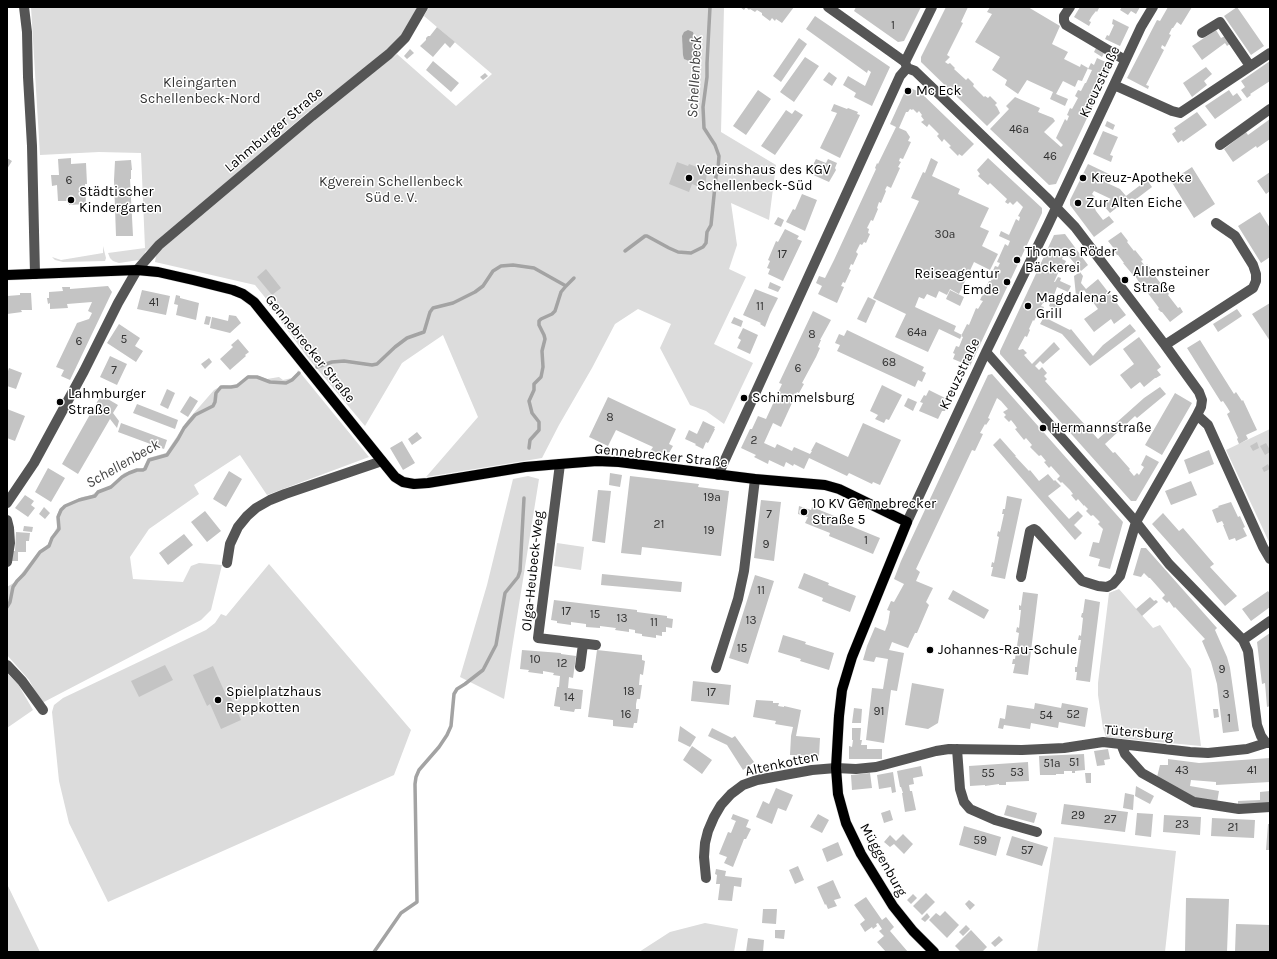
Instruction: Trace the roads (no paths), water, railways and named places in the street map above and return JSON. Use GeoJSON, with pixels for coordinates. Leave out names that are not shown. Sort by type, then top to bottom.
{"type":"FeatureCollection","features":[{"type":"Feature","properties":{"kind":"main road","name":"Gennebrecker Straße"},"geometry":{"type":"LineString","coordinates":[[7,275],[137,270],[158,272],[233,290],[243,294],[254,302],[382,461],[400,480],[414,484],[525,467],[597,461],[619,462],[718,475],[825,485],[839,489],[907,522]]}},
{"type":"Feature","properties":{"kind":"main road","name":"Kreuzstraße"},"geometry":{"type":"LineString","coordinates":[[836,768],[842,690],[852,657],[907,522]]}},
{"type":"Feature","properties":{"kind":"main road","name":"Müggenburg"},"geometry":{"type":"LineString","coordinates":[[836,768],[838,794],[846,823],[861,854],[874,878],[893,906],[934,952]]}},
{"type":"Feature","properties":{"kind":"street"},"geometry":{"type":"LineString","coordinates":[[24,7],[27,32],[32,146],[35,274]]}},
{"type":"Feature","properties":{"kind":"street","name":"Lahmburger Straße"},"geometry":{"type":"LineString","coordinates":[[7,503],[34,463],[84,371],[118,303],[137,270],[159,245],[312,116],[389,54],[406,38],[423,7]]}},
{"type":"Feature","properties":{"kind":"street"},"geometry":{"type":"LineString","coordinates":[[828,7],[915,71],[1075,227],[1165,345],[1199,392],[1202,400],[1198,415],[1136,522],[1120,576],[1112,584],[1107,587],[1082,581],[1034,529],[1030,531],[1020,577]]}},
{"type":"Feature","properties":{"kind":"street"},"geometry":{"type":"LineString","coordinates":[[718,475],[932,7]]}},
{"type":"Feature","properties":{"kind":"street"},"geometry":{"type":"LineString","coordinates":[[1070,7],[1064,16],[1066,25],[1125,60]]}},
{"type":"Feature","properties":{"kind":"street","name":"Kreuzstraße"},"geometry":{"type":"LineString","coordinates":[[907,522],[1125,60],[1141,27],[1153,7]]}},
{"type":"Feature","properties":{"kind":"street"},"geometry":{"type":"LineString","coordinates":[[1202,33],[1220,22],[1250,66]]}},
{"type":"Feature","properties":{"kind":"street"},"geometry":{"type":"LineString","coordinates":[[1114,85],[1172,112],[1180,113],[1270,54]]}},
{"type":"Feature","properties":{"kind":"street"},"geometry":{"type":"LineString","coordinates":[[1220,145],[1270,109]]}},
{"type":"Feature","properties":{"kind":"street"},"geometry":{"type":"LineString","coordinates":[[1165,345],[1253,288],[1256,281],[1256,274],[1253,265],[1235,236],[1216,222]]}},
{"type":"Feature","properties":{"kind":"street"},"geometry":{"type":"LineString","coordinates":[[986,352],[1136,522],[1169,564],[1243,640],[1248,651],[1257,725],[1261,736],[1268,743]]}},
{"type":"Feature","properties":{"kind":"street"},"geometry":{"type":"LineString","coordinates":[[1198,415],[1208,425],[1270,560]]}},
{"type":"Feature","properties":{"kind":"street"},"geometry":{"type":"LineString","coordinates":[[226,564],[230,544],[238,527],[256,508],[285,494],[382,461]]}},
{"type":"Feature","properties":{"kind":"street","name":"Olga-Heubeck-Weg"},"geometry":{"type":"LineString","coordinates":[[560,464],[538,638],[596,645]]}},
{"type":"Feature","properties":{"kind":"street"},"geometry":{"type":"LineString","coordinates":[[716,668],[740,592],[744,571],[755,479]]}},
{"type":"Feature","properties":{"kind":"street"},"geometry":{"type":"LineString","coordinates":[[7,520],[10,543],[7,562]]}},
{"type":"Feature","properties":{"kind":"street"},"geometry":{"type":"LineString","coordinates":[[1243,640],[1270,621]]}},
{"type":"Feature","properties":{"kind":"street"},"geometry":{"type":"LineString","coordinates":[[580,667],[583,644]]}},
{"type":"Feature","properties":{"kind":"street"},"geometry":{"type":"LineString","coordinates":[[7,665],[22,681],[43,710]]}},
{"type":"Feature","properties":{"kind":"street","name":"Tütersburg"},"geometry":{"type":"LineString","coordinates":[[836,768],[876,767],[936,751],[1064,748],[1103,742],[1208,753],[1247,749],[1268,743]]}},
{"type":"Feature","properties":{"kind":"street"},"geometry":{"type":"LineString","coordinates":[[1121,744],[1125,754],[1142,773],[1194,802],[1239,808],[1270,808]]}},
{"type":"Feature","properties":{"kind":"street"},"geometry":{"type":"LineString","coordinates":[[957,750],[960,789],[964,802],[970,809],[995,820],[1037,832]]}},
{"type":"Feature","properties":{"kind":"street","name":"Altenkotten"},"geometry":{"type":"LineString","coordinates":[[706,878],[704,857],[708,831],[721,805],[731,794],[743,785],[757,780],[812,770],[836,768]]}},
{"type":"Feature","properties":{"kind":"waterway","name":"Schellenbeck"},"geometry":{"type":"LineString","coordinates":[[625,251],[645,236],[678,252],[691,253],[703,247],[706,243],[707,232],[711,225],[719,156],[715,145],[704,128],[703,107],[707,77],[710,7]]}},
{"type":"Feature","properties":{"kind":"waterway","name":"Schellenbeck"},"geometry":{"type":"LineString","coordinates":[[317,367],[332,362],[344,361],[372,365],[377,364],[407,338],[424,332],[430,312],[433,308],[453,303],[475,292],[483,286],[493,271],[501,266],[513,265],[534,268],[566,286],[574,278]]}},
{"type":"Feature","properties":{"kind":"waterway"},"geometry":{"type":"LineString","coordinates":[[529,448],[530,440],[539,430],[539,422],[532,413],[529,401],[534,390],[534,384],[541,377],[543,367],[542,351],[545,339],[539,325],[539,321],[555,311],[561,292],[566,286]]}},
{"type":"Feature","properties":{"kind":"waterway","name":"Schellenbeck"},"geometry":{"type":"LineString","coordinates":[[7,607],[10,602],[13,587],[40,552],[49,546],[52,538],[59,529],[58,517],[61,510],[65,506],[79,500],[95,496],[98,492],[111,487],[129,473],[145,469],[149,460],[167,455],[184,428],[195,415],[213,406],[216,393],[221,387],[237,386],[248,377],[257,377],[270,382],[286,383],[292,380],[299,373]]}},
{"type":"Feature","properties":{"kind":"waterway"},"geometry":{"type":"LineString","coordinates":[[374,952],[401,913],[417,902],[416,777],[419,770],[439,747],[447,735],[451,726],[454,694],[457,689],[483,670],[496,645],[505,593],[518,577],[520,571],[524,498]]}},
{"type":"Feature","properties":{"kind":"place","name":"Mc Eck"},"geometry":{"type":"Point","coordinates":[908,91]}},
{"type":"Feature","properties":{"kind":"place","name":"Vereinshaus des KGV Schellenbeck-Süd"},"geometry":{"type":"Point","coordinates":[689,178]}},
{"type":"Feature","properties":{"kind":"place","name":"Kreuz-Apotheke"},"geometry":{"type":"Point","coordinates":[1083,178]}},
{"type":"Feature","properties":{"kind":"place","name":"Städtischer Kindergarten"},"geometry":{"type":"Point","coordinates":[71,200]}},
{"type":"Feature","properties":{"kind":"place","name":"Zur Alten Eiche"},"geometry":{"type":"Point","coordinates":[1078,203]}},
{"type":"Feature","properties":{"kind":"place","name":"Thomas Röder Bäckerei"},"geometry":{"type":"Point","coordinates":[1017,260]}},
{"type":"Feature","properties":{"kind":"place","name":"Allensteiner Straße"},"geometry":{"type":"Point","coordinates":[1125,280]}},
{"type":"Feature","properties":{"kind":"place","name":"Reiseagentur Emde"},"geometry":{"type":"Point","coordinates":[1007,282]}},
{"type":"Feature","properties":{"kind":"place","name":"Magdalena´s Grill"},"geometry":{"type":"Point","coordinates":[1028,306]}},
{"type":"Feature","properties":{"kind":"place","name":"Schimmelsburg"},"geometry":{"type":"Point","coordinates":[744,398]}},
{"type":"Feature","properties":{"kind":"place","name":"Lahmburger Straße"},"geometry":{"type":"Point","coordinates":[60,402]}},
{"type":"Feature","properties":{"kind":"place","name":"Hermannstraße"},"geometry":{"type":"Point","coordinates":[1043,428]}},
{"type":"Feature","properties":{"kind":"place","name":"10 KV Gennebrecker Straße 5"},"geometry":{"type":"Point","coordinates":[804,512]}},
{"type":"Feature","properties":{"kind":"place","name":"Johannes-Rau-Schule"},"geometry":{"type":"Point","coordinates":[930,650]}},
{"type":"Feature","properties":{"kind":"place","name":"Spielplatzhaus Reppkotten"},"geometry":{"type":"Point","coordinates":[218,700]}},
{"type":"Feature","properties":{"kind":"park label","name":"Kleingarten Schellenbeck-Nord"},"geometry":{"type":"Point","coordinates":[200,92]}},
{"type":"Feature","properties":{"kind":"park label","name":"Kgverein Schellenbeck Süd e. V."},"geometry":{"type":"Point","coordinates":[391,190]}}]}
